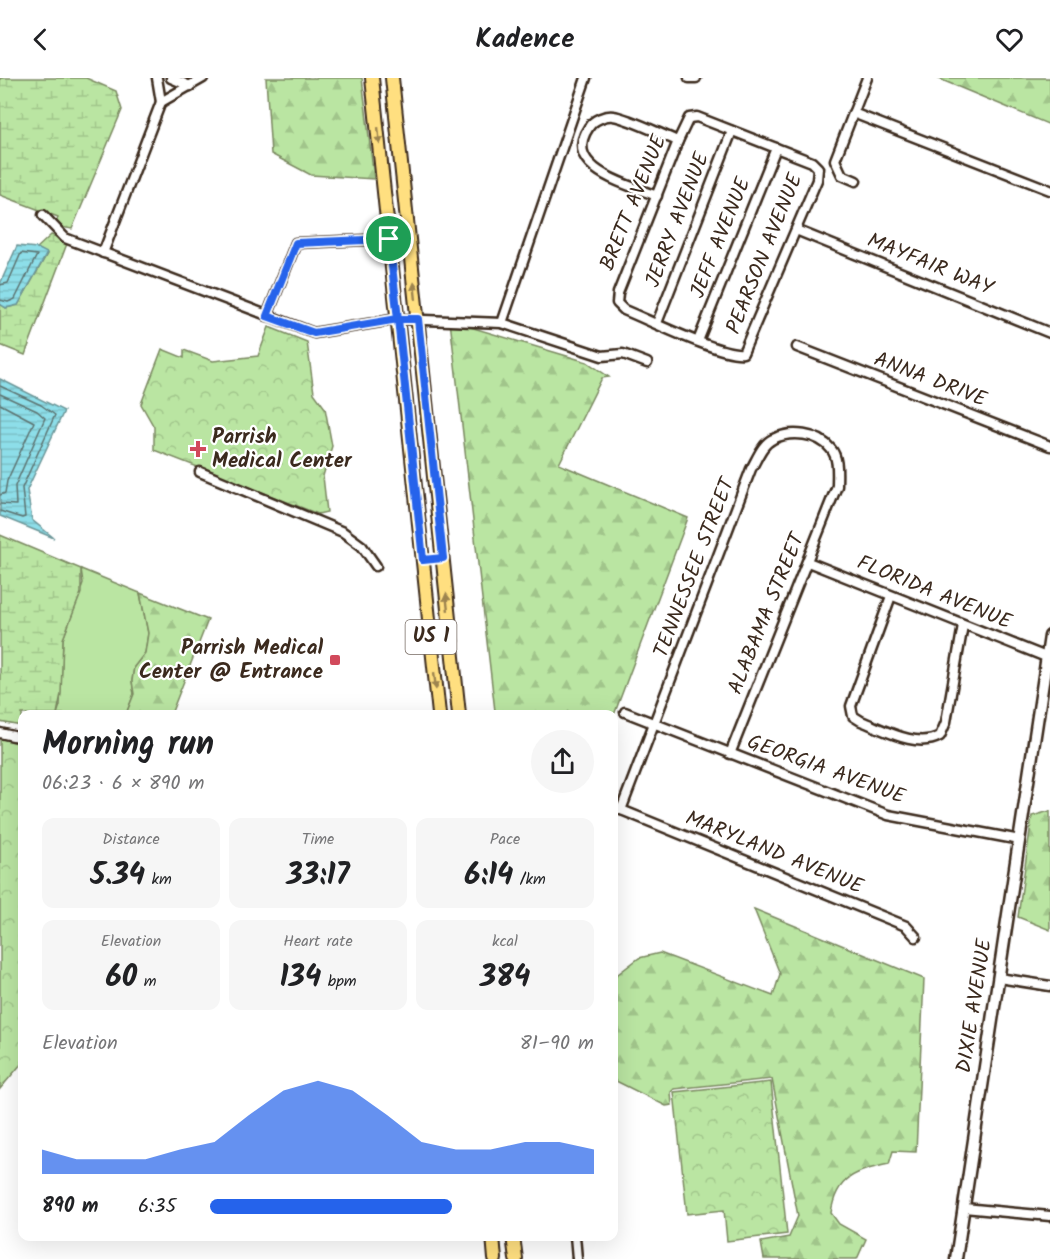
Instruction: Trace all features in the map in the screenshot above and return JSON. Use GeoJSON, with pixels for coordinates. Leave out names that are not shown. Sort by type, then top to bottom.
{"type":"FeatureCollection","features":[{"type":"Feature","properties":{"kind":"main road","name":"US 1"},"geometry":{"type":"LineString","coordinates":[[372,78],[439,710]]}},
{"type":"Feature","properties":{"kind":"main road","name":"US 1"},"geometry":{"type":"LineString","coordinates":[[392,78],[459,710]]}},
{"type":"Feature","properties":{"kind":"main road"},"geometry":{"type":"LineString","coordinates":[[423,560],[443,558]]}},
{"type":"Feature","properties":{"kind":"main road"},"geometry":{"type":"LineString","coordinates":[[493,1241],[495,1259]]}},
{"type":"Feature","properties":{"kind":"main road"},"geometry":{"type":"LineString","coordinates":[[514,1241],[516,1259]]}},
{"type":"Feature","properties":{"kind":"street"},"geometry":{"type":"LineString","coordinates":[[103,253],[161,102],[157,78]]}},
{"type":"Feature","properties":{"kind":"street"},"geometry":{"type":"LineString","coordinates":[[171,78],[190,86]]}},
{"type":"Feature","properties":{"kind":"street"},"geometry":{"type":"LineString","coordinates":[[161,102],[203,78]]}},
{"type":"Feature","properties":{"kind":"street"},"geometry":{"type":"LineString","coordinates":[[502,323],[586,78]]}},
{"type":"Feature","properties":{"kind":"street"},"geometry":{"type":"LineString","coordinates":[[689,78],[696,78]]}},
{"type":"Feature","properties":{"kind":"street"},"geometry":{"type":"LineString","coordinates":[[856,181],[842,175],[835,160],[867,78]]}},
{"type":"Feature","properties":{"kind":"street"},"geometry":{"type":"LineString","coordinates":[[853,113],[1050,190]]}},
{"type":"Feature","properties":{"kind":"street"},"geometry":{"type":"LineString","coordinates":[[657,196],[596,171],[587,162],[582,149],[588,128],[596,119],[612,116],[678,141]]}},
{"type":"Feature","properties":{"kind":"street","name":"BRETT AVENUE"},"geometry":{"type":"LineString","coordinates":[[657,323],[624,310],[617,303],[618,293],[689,118],[697,117],[732,131]]}},
{"type":"Feature","properties":{"kind":"street"},"geometry":{"type":"LineString","coordinates":[[732,131],[776,148]]}},
{"type":"Feature","properties":{"kind":"street","name":"JERRY AVENUE"},"geometry":{"type":"LineString","coordinates":[[657,323],[732,131]]}},
{"type":"Feature","properties":{"kind":"street","name":"PEARSON AVENUE"},"geometry":{"type":"LineString","coordinates":[[698,341],[735,354],[743,353],[817,180],[818,168],[812,162],[776,148]]}},
{"type":"Feature","properties":{"kind":"street","name":"JEFF AVENUE"},"geometry":{"type":"LineString","coordinates":[[698,341],[776,148]]}},
{"type":"Feature","properties":{"kind":"street"},"geometry":{"type":"LineString","coordinates":[[43,215],[65,238],[314,333],[398,319],[502,323],[602,356],[623,354],[647,363]]}},
{"type":"Feature","properties":{"kind":"street","name":"MAYFAIR WAY"},"geometry":{"type":"LineString","coordinates":[[796,230],[1050,333]]}},
{"type":"Feature","properties":{"kind":"street"},"geometry":{"type":"LineString","coordinates":[[267,316],[296,243],[389,239]]}},
{"type":"Feature","properties":{"kind":"street"},"geometry":{"type":"LineString","coordinates":[[657,323],[698,341]]}},
{"type":"Feature","properties":{"kind":"street","name":"ANNA DRIVE"},"geometry":{"type":"LineString","coordinates":[[797,347],[1050,446]]}},
{"type":"Feature","properties":{"kind":"street","name":"TENNESSEE STREET"},"geometry":{"type":"LineString","coordinates":[[618,806],[655,725],[751,469],[761,450],[772,439],[792,434],[812,436],[832,449],[837,467],[837,486]]}},
{"type":"Feature","properties":{"kind":"street"},"geometry":{"type":"LineString","coordinates":[[201,472],[343,532],[362,546],[376,566]]}},
{"type":"Feature","properties":{"kind":"street","name":"ALABAMA STREET"},"geometry":{"type":"LineString","coordinates":[[730,754],[837,486]]}},
{"type":"Feature","properties":{"kind":"street","name":"FLORIDA AVENUE"},"geometry":{"type":"LineString","coordinates":[[808,562],[1046,657]]}},
{"type":"Feature","properties":{"kind":"street"},"geometry":{"type":"LineString","coordinates":[[891,596],[851,706],[853,716],[861,721],[913,740],[929,742],[940,736],[946,722],[963,625]]}},
{"type":"Feature","properties":{"kind":"street","name":"DIXIE AVENUE"},"geometry":{"type":"LineString","coordinates":[[956,1259],[1050,636]]}},
{"type":"Feature","properties":{"kind":"street","name":"GEORGIA AVENUE"},"geometry":{"type":"LineString","coordinates":[[626,712],[888,815],[1020,840]]}},
{"type":"Feature","properties":{"kind":"street"},"geometry":{"type":"LineString","coordinates":[[0,733],[18,737]]}},
{"type":"Feature","properties":{"kind":"street","name":"MARYLAND AVENUE"},"geometry":{"type":"LineString","coordinates":[[618,808],[906,926],[916,937]]}},
{"type":"Feature","properties":{"kind":"street"},"geometry":{"type":"LineString","coordinates":[[999,978],[1050,986]]}},
{"type":"Feature","properties":{"kind":"street"},"geometry":{"type":"LineString","coordinates":[[964,1208],[1050,1216]]}},
{"type":"Feature","properties":{"kind":"street"},"geometry":{"type":"LineString","coordinates":[[575,1241],[577,1259]]}},
{"type":"Feature","properties":{"kind":"green space"},"geometry":{"type":"Polygon","coordinates":[[[0,78],[86,78],[116,91],[122,110],[72,229],[55,226],[58,217],[0,195],[0,78]]]}},
{"type":"Feature","properties":{"kind":"green space"},"geometry":{"type":"Polygon","coordinates":[[[266,78],[362,78],[374,179],[311,175],[271,154],[266,78]]]}},
{"type":"Feature","properties":{"kind":"green space"},"geometry":{"type":"Polygon","coordinates":[[[937,78],[1050,78],[1050,125],[937,78]]]}},
{"type":"Feature","properties":{"kind":"green space"},"geometry":{"type":"Polygon","coordinates":[[[51,235],[68,241],[25,355],[0,345],[0,304],[6,308],[18,305],[47,254],[37,248],[51,235]]]}},
{"type":"Feature","properties":{"kind":"green space"},"geometry":{"type":"Polygon","coordinates":[[[450,321],[587,362],[609,377],[602,378],[559,464],[688,518],[616,710],[495,710],[450,321]]]}},
{"type":"Feature","properties":{"kind":"green space"},"geometry":{"type":"Polygon","coordinates":[[[269,327],[307,342],[314,393],[325,408],[332,446],[323,476],[327,512],[318,514],[154,450],[154,427],[141,404],[162,349],[184,358],[184,350],[213,361],[258,356],[269,327]]]}},
{"type":"Feature","properties":{"kind":"green space"},"geometry":{"type":"Polygon","coordinates":[[[0,535],[81,569],[81,593],[63,639],[61,694],[58,710],[18,710],[18,725],[0,722],[0,535]]]}},
{"type":"Feature","properties":{"kind":"green space"},"geometry":{"type":"Polygon","coordinates":[[[81,569],[140,593],[148,633],[145,653],[134,667],[132,681],[134,694],[128,710],[58,710],[63,639],[83,583],[81,569]]]}},
{"type":"Feature","properties":{"kind":"green space"},"geometry":{"type":"Polygon","coordinates":[[[140,593],[208,620],[173,710],[128,710],[134,694],[132,681],[134,667],[145,653],[148,633],[140,593]]]}},
{"type":"Feature","properties":{"kind":"green space"},"geometry":{"type":"Polygon","coordinates":[[[0,736],[18,743],[18,1068],[0,1089],[0,736]]]}},
{"type":"Feature","properties":{"kind":"green space"},"geometry":{"type":"Polygon","coordinates":[[[1050,811],[1050,930],[1018,917],[1032,816],[1050,811]]]}},
{"type":"Feature","properties":{"kind":"green space"},"geometry":{"type":"Polygon","coordinates":[[[754,909],[924,979],[916,1152],[893,1151],[889,1164],[857,1173],[849,1178],[838,1191],[831,1213],[839,1224],[866,1239],[857,1259],[764,1259],[761,1242],[789,1237],[798,1216],[772,1079],[674,1089],[671,1092],[672,1105],[666,1106],[618,1082],[618,974],[639,958],[660,953],[773,996],[780,974],[754,909]]]}},
{"type":"Feature","properties":{"kind":"green space"},"geometry":{"type":"Polygon","coordinates":[[[771,1082],[787,1234],[727,1241],[724,1210],[687,1214],[674,1092],[771,1082]]]}},
{"type":"Feature","properties":{"kind":"water"},"geometry":{"type":"Polygon","coordinates":[[[17,246],[37,248],[47,253],[18,305],[6,308],[0,304],[0,284],[17,246]]]}},
{"type":"Feature","properties":{"kind":"water"},"geometry":{"type":"Polygon","coordinates":[[[0,379],[64,411],[27,490],[32,520],[54,538],[0,516],[0,379]]]}},
{"type":"Feature","properties":{"kind":"place","name":"Parrish Medical Center"},"geometry":{"type":"Point","coordinates":[198,449]}},
{"type":"Feature","properties":{"kind":"place","name":"Parrish Medical Center @ Entrance"},"geometry":{"type":"Point","coordinates":[335,660]}},
{"type":"Feature","properties":{"kind":"route"},"geometry":{"type":"LineString","coordinates":[[389,239],[296,243],[267,316],[314,333],[398,319],[423,560],[443,558],[418,319],[398,319],[389,239]]}}]}
